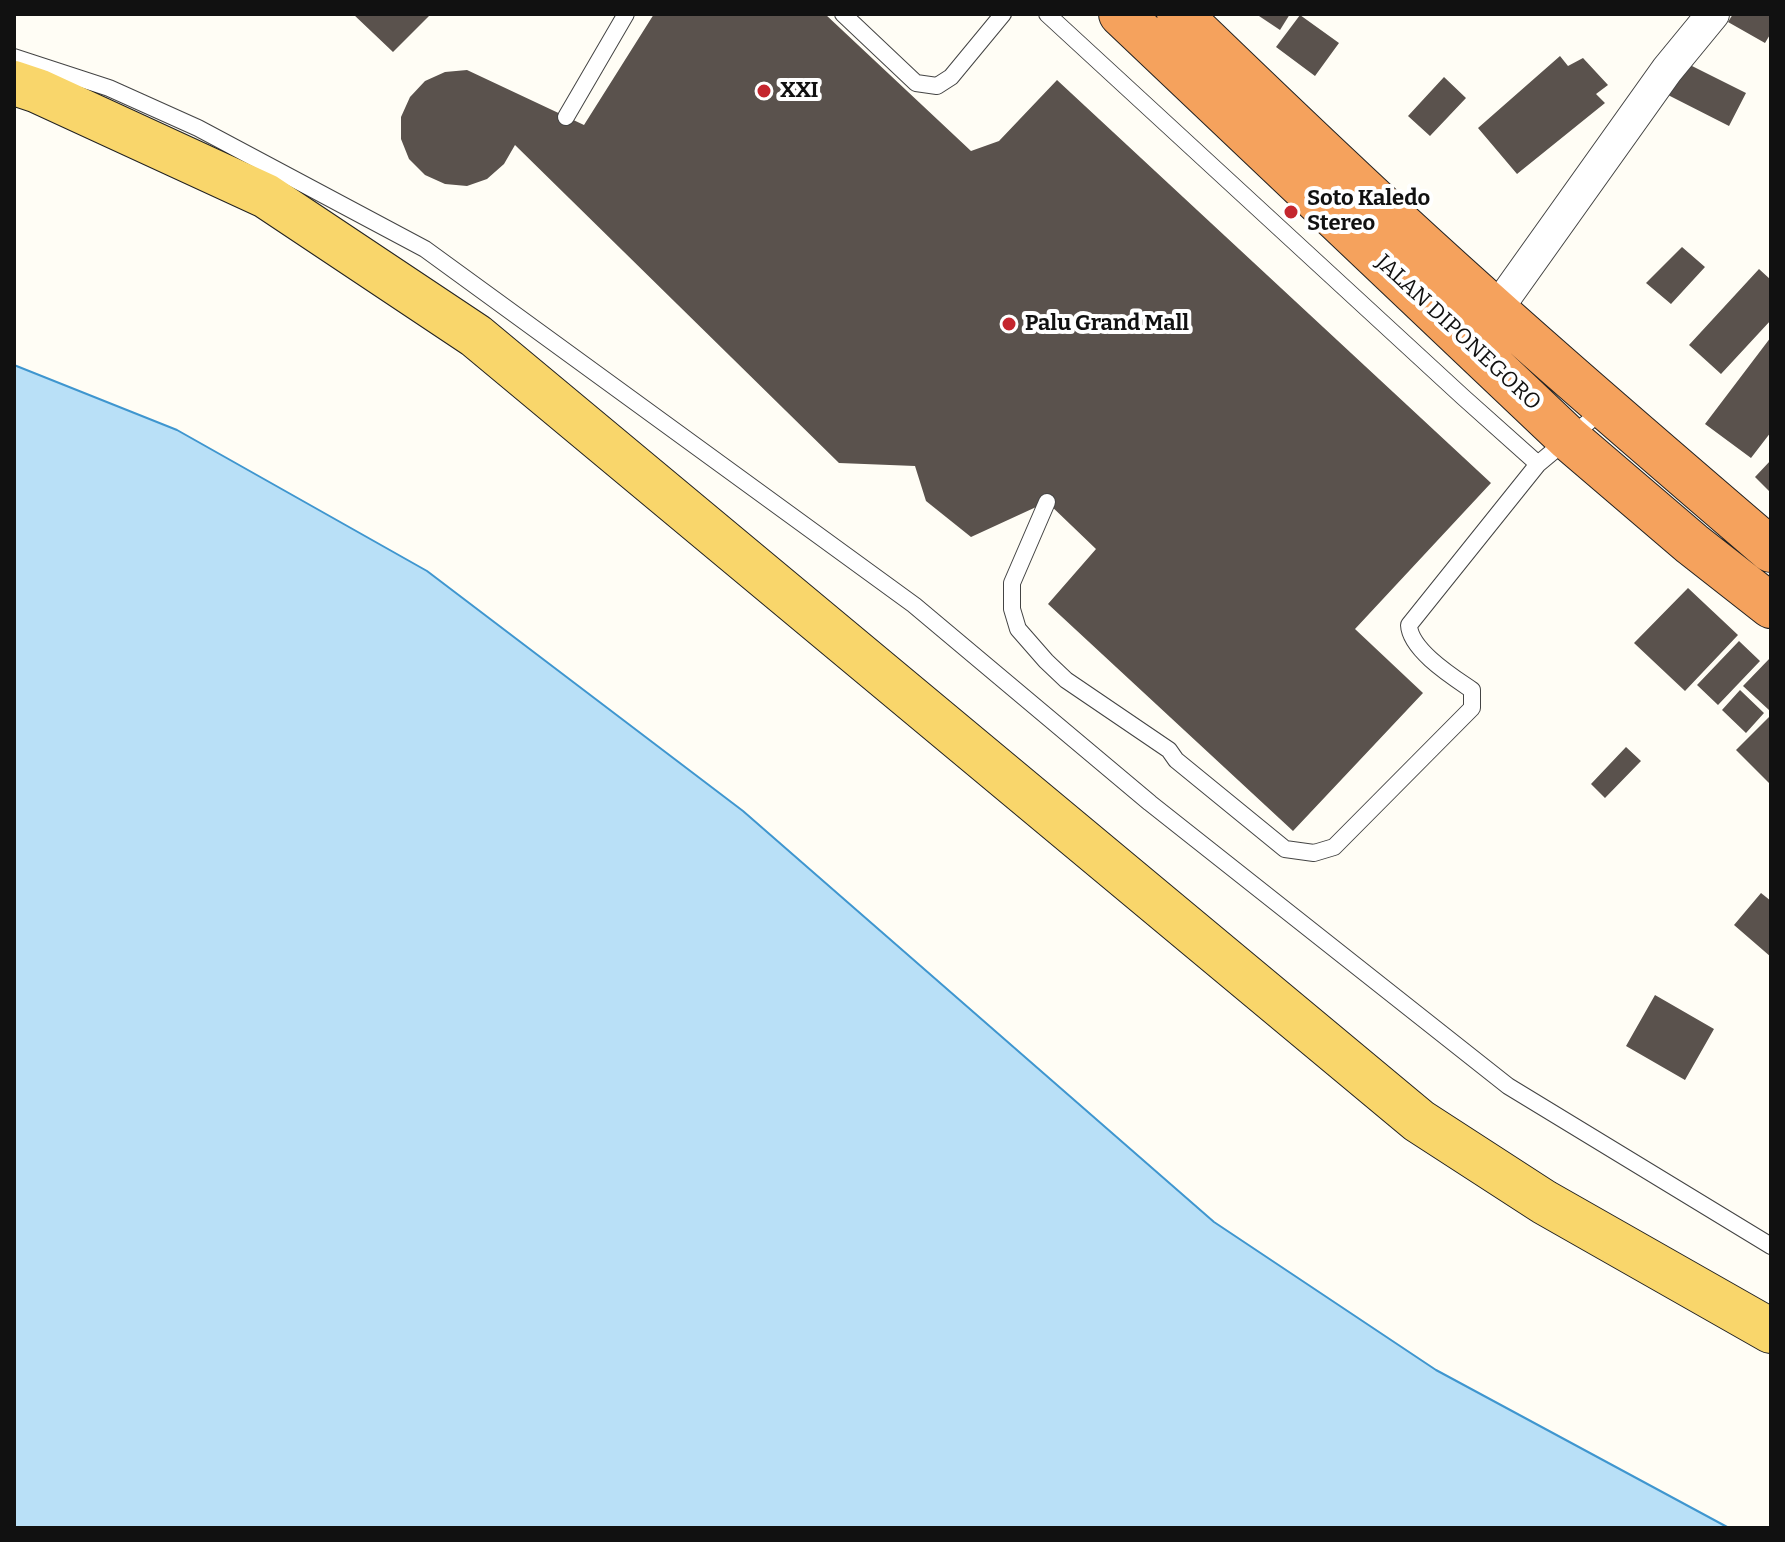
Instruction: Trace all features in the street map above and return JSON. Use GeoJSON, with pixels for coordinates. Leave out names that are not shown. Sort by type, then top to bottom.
{"type":"FeatureCollection","features":[{"type":"Feature","properties":{"kind":"highway","name":"JALAN DIPONEGORO"},"geometry":{"type":"LineString","coordinates":[[1121,14],[1553,451],[1692,544],[1771,606]]}},
{"type":"Feature","properties":{"kind":"highway","name":"JALAN DIPONEGORO"},"geometry":{"type":"LineString","coordinates":[[1179,14],[1355,182],[1496,310],[1771,550]]}},
{"type":"Feature","properties":{"kind":"main road"},"geometry":{"type":"LineString","coordinates":[[14,83],[38,91],[266,196],[476,336],[1419,1121],[1544,1202],[1771,1331]]}},
{"type":"Feature","properties":{"kind":"street"},"geometry":{"type":"LineString","coordinates":[[1496,310],[1667,70],[1713,14]]}},
{"type":"Feature","properties":{"kind":"lane"},"geometry":{"type":"LineString","coordinates":[[566,117],[626,14]]}},
{"type":"Feature","properties":{"kind":"lane"},"geometry":{"type":"LineString","coordinates":[[843,14],[916,83],[937,86],[951,77],[1003,14]]}},
{"type":"Feature","properties":{"kind":"lane"},"geometry":{"type":"LineString","coordinates":[[1047,14],[1463,397],[1553,451]]}},
{"type":"Feature","properties":{"kind":"lane"},"geometry":{"type":"LineString","coordinates":[[14,57],[109,88],[198,128],[425,249],[914,605],[1150,803],[1508,1086],[1771,1246]]}},
{"type":"Feature","properties":{"kind":"lane"},"geometry":{"type":"LineString","coordinates":[[1047,502],[1012,583],[1012,609],[1018,629],[1066,680],[1169,750],[1176,760],[1285,849],[1314,853],[1334,847],[1472,708],[1472,690],[1436,665],[1410,635],[1409,625],[1553,451],[1605,408]]}},
{"type":"Feature","properties":{"kind":"water"},"geometry":{"type":"Polygon","coordinates":[[[14,365],[177,430],[427,571],[743,811],[1214,1222],[1436,1370],[1729,1528],[14,1528],[14,365]]]}},
{"type":"Feature","properties":{"kind":"building"},"geometry":{"type":"Polygon","coordinates":[[[353,14],[431,14],[393,52],[353,14]]]}},
{"type":"Feature","properties":{"kind":"building","name":"Palu Grand Mall"},"geometry":{"type":"Polygon","coordinates":[[[654,14],[825,14],[971,151],[999,141],[1057,80],[1491,483],[1355,629],[1423,693],[1293,831],[1048,604],[1096,549],[1047,502],[971,537],[926,501],[915,466],[839,463],[515,145],[504,164],[487,179],[467,186],[445,184],[425,175],[409,159],[401,139],[401,117],[410,97],[425,81],[445,72],[467,70],[584,125],[654,14]]]}},
{"type":"Feature","properties":{"kind":"building"},"geometry":{"type":"Polygon","coordinates":[[[1256,14],[1290,14],[1280,30],[1256,14]]]}},
{"type":"Feature","properties":{"kind":"building"},"geometry":{"type":"Polygon","coordinates":[[[1733,14],[1771,14],[1771,33],[1765,43],[1728,22],[1733,14]]]}},
{"type":"Feature","properties":{"kind":"building"},"geometry":{"type":"Polygon","coordinates":[[[1300,15],[1339,43],[1315,76],[1276,47],[1300,15]]]}},
{"type":"Feature","properties":{"kind":"building"},"geometry":{"type":"Polygon","coordinates":[[[1560,56],[1568,66],[1583,58],[1608,85],[1596,94],[1605,103],[1517,174],[1478,128],[1560,56]]]}},
{"type":"Feature","properties":{"kind":"building"},"geometry":{"type":"Polygon","coordinates":[[[1684,62],[1746,93],[1729,126],[1668,95],[1684,62]]]}},
{"type":"Feature","properties":{"kind":"building"},"geometry":{"type":"Polygon","coordinates":[[[1444,77],[1466,98],[1430,136],[1408,116],[1444,77]]]}},
{"type":"Feature","properties":{"kind":"building"},"geometry":{"type":"Polygon","coordinates":[[[1682,247],[1705,267],[1671,304],[1646,283],[1682,247]]]}},
{"type":"Feature","properties":{"kind":"building"},"geometry":{"type":"Polygon","coordinates":[[[1759,269],[1771,280],[1771,320],[1721,374],[1689,345],[1759,269]]]}},
{"type":"Feature","properties":{"kind":"building"},"geometry":{"type":"Polygon","coordinates":[[[1771,337],[1771,432],[1751,458],[1705,424],[1771,337]]]}},
{"type":"Feature","properties":{"kind":"building"},"geometry":{"type":"Polygon","coordinates":[[[1771,460],[1771,493],[1755,477],[1771,460]]]}},
{"type":"Feature","properties":{"kind":"building"},"geometry":{"type":"Polygon","coordinates":[[[1688,588],[1738,635],[1685,691],[1634,643],[1688,588]]]}},
{"type":"Feature","properties":{"kind":"building"},"geometry":{"type":"Polygon","coordinates":[[[1739,641],[1760,661],[1718,705],[1697,685],[1739,641]]]}},
{"type":"Feature","properties":{"kind":"building"},"geometry":{"type":"Polygon","coordinates":[[[1771,657],[1771,708],[1769,710],[1743,686],[1771,657]]]}},
{"type":"Feature","properties":{"kind":"building"},"geometry":{"type":"Polygon","coordinates":[[[1740,690],[1764,713],[1746,733],[1722,710],[1740,690]]]}},
{"type":"Feature","properties":{"kind":"building"},"geometry":{"type":"Polygon","coordinates":[[[1771,715],[1771,785],[1736,750],[1771,715]]]}},
{"type":"Feature","properties":{"kind":"building"},"geometry":{"type":"Polygon","coordinates":[[[1626,747],[1641,761],[1605,798],[1591,784],[1626,747]]]}},
{"type":"Feature","properties":{"kind":"building"},"geometry":{"type":"Polygon","coordinates":[[[1761,893],[1771,901],[1771,957],[1734,925],[1761,893]]]}},
{"type":"Feature","properties":{"kind":"building"},"geometry":{"type":"Polygon","coordinates":[[[1655,995],[1714,1029],[1685,1080],[1626,1046],[1655,995]]]}},
{"type":"Feature","properties":{"kind":"place","name":"XXI"},"geometry":{"type":"Point","coordinates":[764,91]}},
{"type":"Feature","properties":{"kind":"place","name":"Soto Kaledo Stereo"},"geometry":{"type":"Point","coordinates":[1291,212]}},
{"type":"Feature","properties":{"kind":"place","name":"Palu Grand Mall"},"geometry":{"type":"Point","coordinates":[1009,324]}}]}
